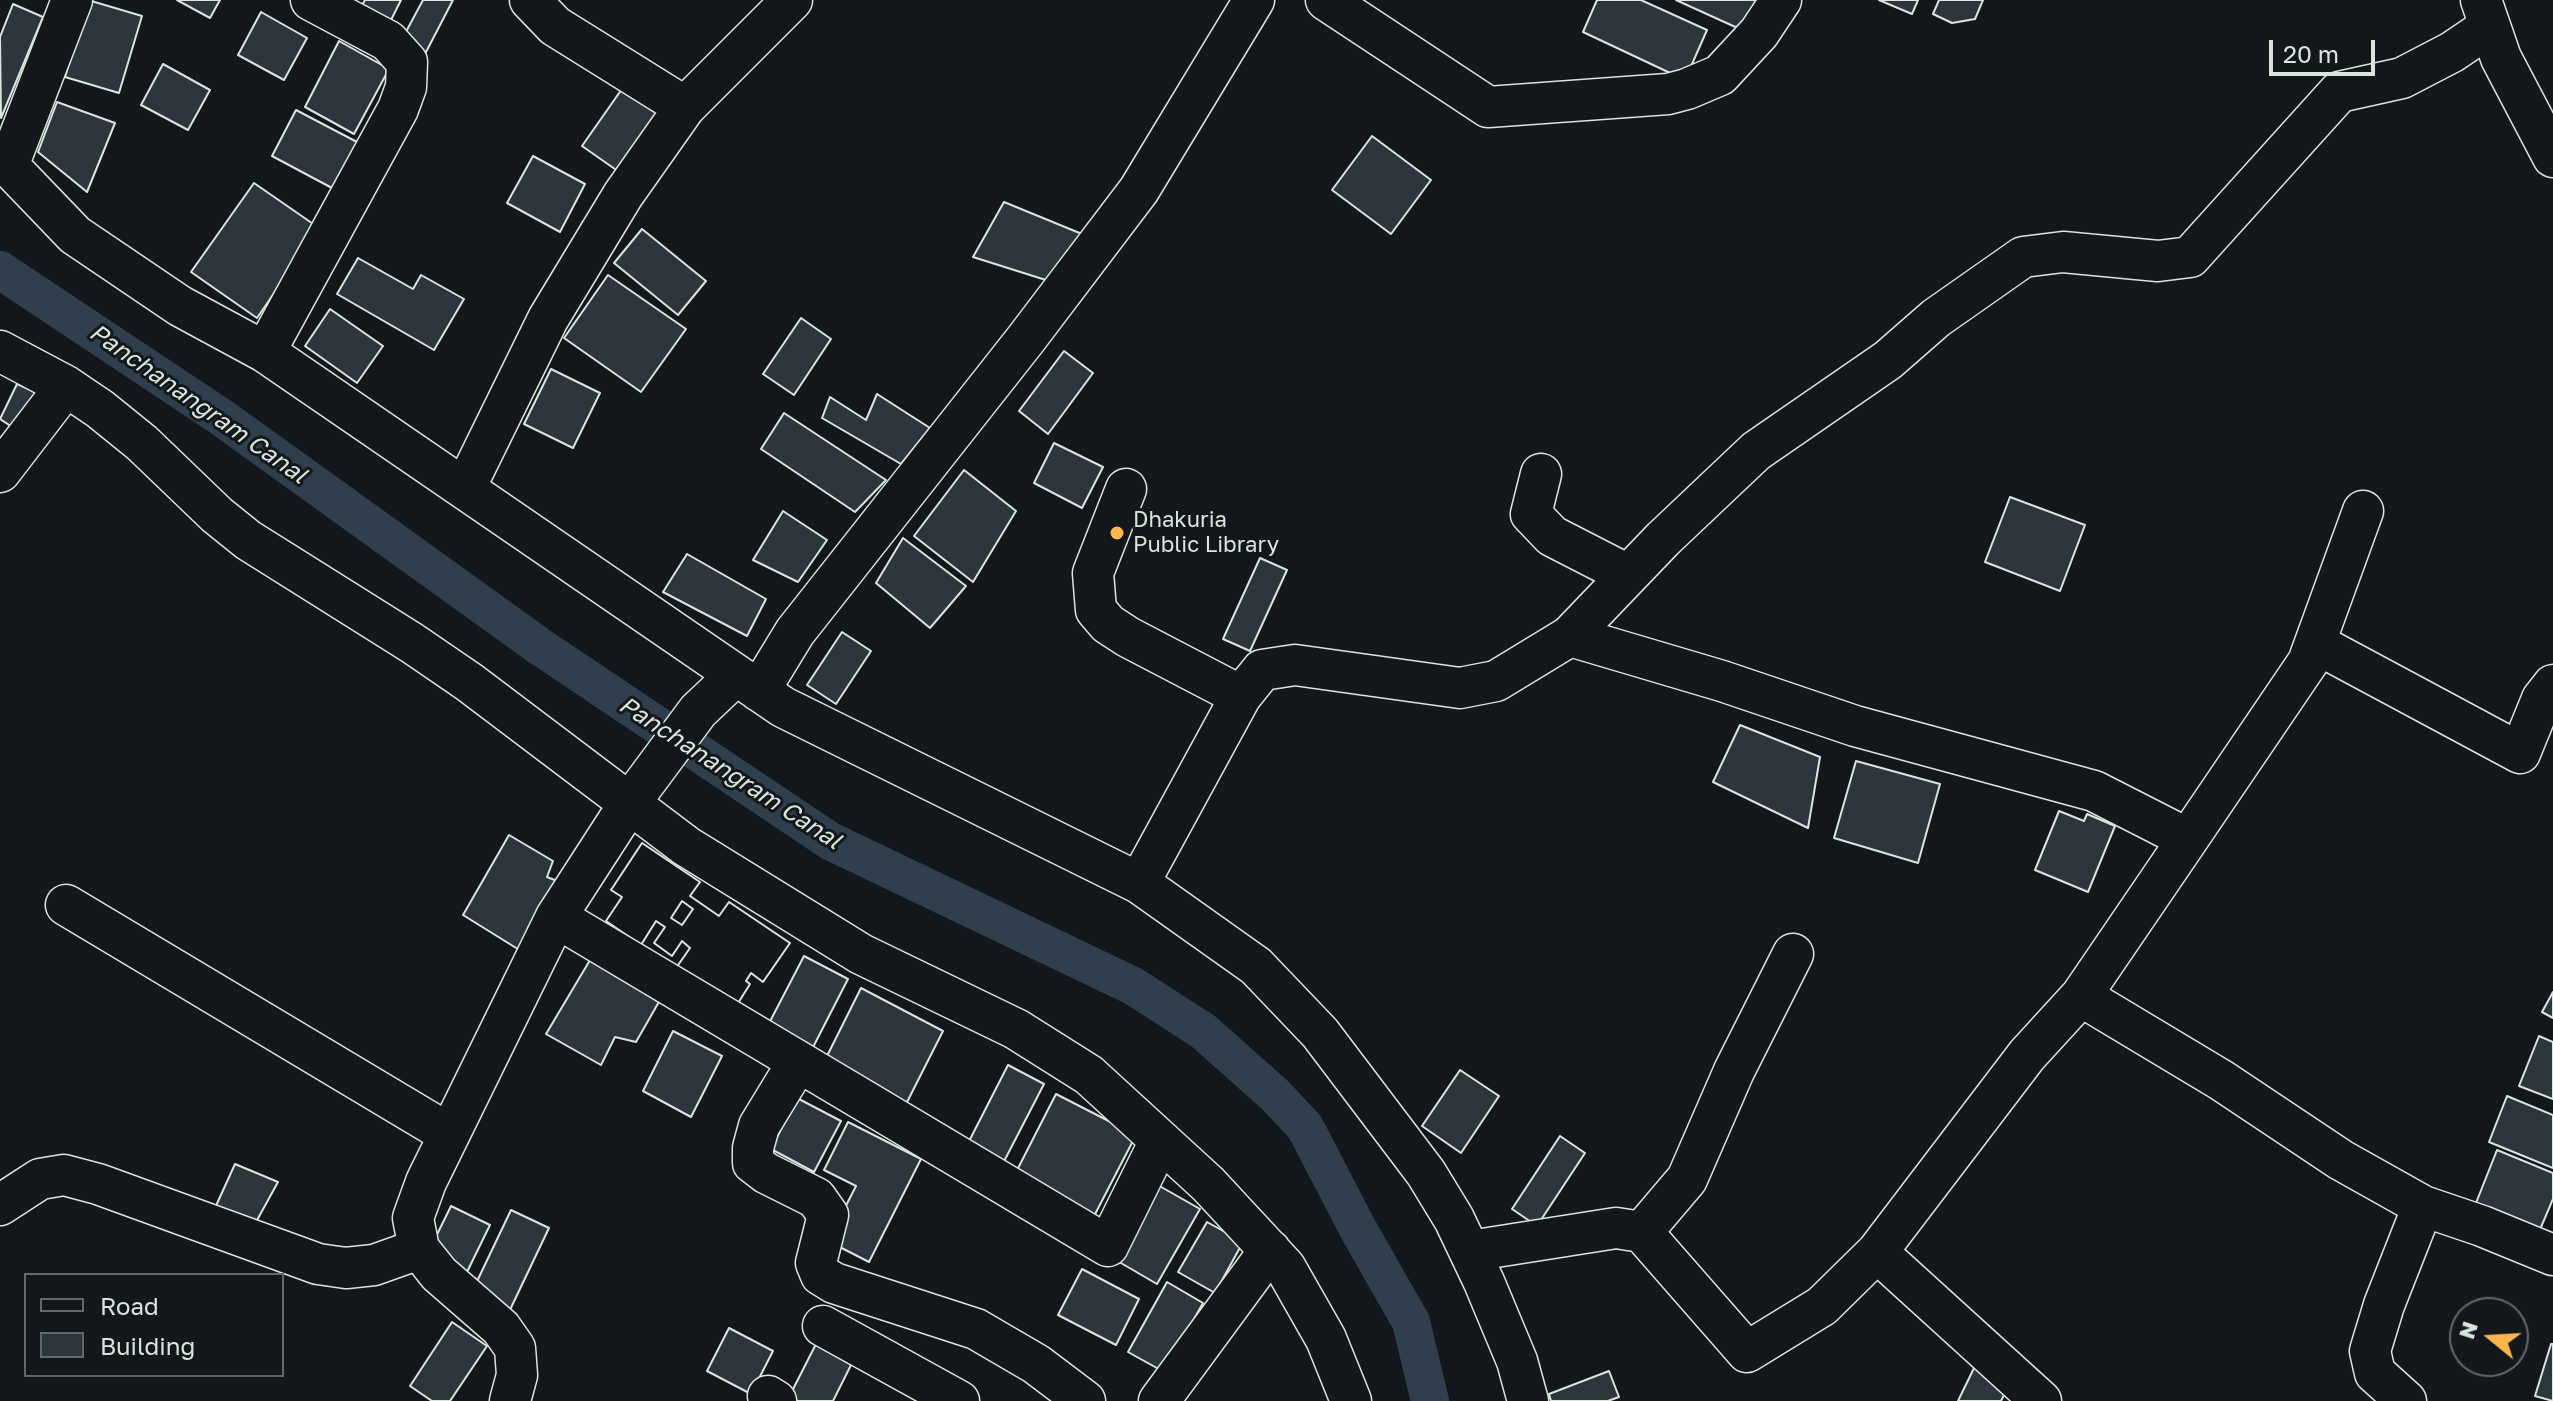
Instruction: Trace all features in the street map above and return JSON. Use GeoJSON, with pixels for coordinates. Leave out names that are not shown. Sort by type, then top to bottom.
{"type":"FeatureCollection","features":[{"type":"Feature","properties":{"kind":"street"},"geometry":{"type":"LineString","coordinates":[[72,0],[4,162],[75,235],[180,306],[265,352],[783,707],[1139,883],[1256,966],[1320,1033],[1426,1173],[1470,1251],[1517,1361],[1528,1401]]}},
{"type":"Feature","properties":{"kind":"street"},"geometry":{"type":"LineString","coordinates":[[265,352],[398,109],[406,87],[407,62],[388,41],[311,0]]}},
{"type":"Feature","properties":{"kind":"street"},"geometry":{"type":"LineString","coordinates":[[530,0],[555,26],[685,107]]}},
{"type":"Feature","properties":{"kind":"street"},"geometry":{"type":"LineString","coordinates":[[465,488],[548,319],[623,195],[685,107],[792,0]]}},
{"type":"Feature","properties":{"kind":"street"},"geometry":{"type":"LineString","coordinates":[[510,1401],[517,1375],[515,1348],[501,1328],[439,1274],[419,1249],[413,1218],[426,1182],[556,917],[584,869],[698,711],[747,683],[795,632],[1026,339],[1139,190],[1254,0]]}},
{"type":"Feature","properties":{"kind":"street"},"geometry":{"type":"LineString","coordinates":[[1326,0],[1488,107],[1668,94],[1687,89],[1720,75],[1759,33],[1781,0]]}},
{"type":"Feature","properties":{"kind":"street"},"geometry":{"type":"LineString","coordinates":[[1139,883],[1241,696],[1262,670],[1295,665],[1460,688],[1496,681],[1570,636],[1756,451],[1888,360],[1936,318],[2023,257],[2063,252],[2158,261],[2190,257],[2339,92],[2402,78],[2452,52],[2485,14],[2501,58],[2553,157]]}},
{"type":"Feature","properties":{"kind":"street"},"geometry":{"type":"LineString","coordinates":[[0,351],[66,386],[142,443],[217,515],[248,540],[641,790],[686,846],[861,954],[1016,1029],[1089,1075],[1208,1184],[1285,1267],[1326,1339],[1351,1401]]}},
{"type":"Feature","properties":{"kind":"street"},"geometry":{"type":"LineString","coordinates":[[0,472],[66,386]]}},
{"type":"Feature","properties":{"kind":"street"},"geometry":{"type":"LineString","coordinates":[[1541,474],[1531,514],[1552,536],[1628,575]]}},
{"type":"Feature","properties":{"kind":"street"},"geometry":{"type":"LineString","coordinates":[[1126,489],[1093,573],[1096,610],[1108,624],[1128,637],[1241,696]]}},
{"type":"Feature","properties":{"kind":"street"},"geometry":{"type":"LineString","coordinates":[[1470,1251],[1616,1228],[1642,1232],[1747,1352],[1822,1306],[1877,1252],[2027,1055],[2081,996],[2188,839],[2308,662],[2363,511]]}},
{"type":"Feature","properties":{"kind":"street"},"geometry":{"type":"LineString","coordinates":[[1570,636],[1722,681],[1855,726],[2094,791],[2188,839]]}},
{"type":"Feature","properties":{"kind":"street"},"geometry":{"type":"LineString","coordinates":[[2315,643],[2520,753],[2542,699],[2553,685]]}},
{"type":"Feature","properties":{"kind":"street"},"geometry":{"type":"LineString","coordinates":[[66,905],[449,1134]]}},
{"type":"Feature","properties":{"kind":"street"},"geometry":{"type":"LineString","coordinates":[[556,917],[1108,1246],[1160,1141]]}},
{"type":"Feature","properties":{"kind":"street"},"geometry":{"type":"LineString","coordinates":[[1642,1232],[1687,1179],[1734,1071],[1793,954]]}},
{"type":"Feature","properties":{"kind":"street"},"geometry":{"type":"LineString","coordinates":[[2081,996],[2221,1080],[2341,1160],[2423,1206],[2553,1254]]}},
{"type":"Feature","properties":{"kind":"street"},"geometry":{"type":"LineString","coordinates":[[798,1062],[759,1126],[753,1148],[753,1163],[766,1173],[816,1198],[828,1215],[816,1263],[821,1275],[834,1283],[976,1329],[1036,1364],[1085,1401]]}},
{"type":"Feature","properties":{"kind":"street"},"geometry":{"type":"LineString","coordinates":[[0,1205],[40,1179],[64,1175],[98,1184],[318,1264],[346,1268],[374,1265],[419,1249]]}},
{"type":"Feature","properties":{"kind":"street"},"geometry":{"type":"LineString","coordinates":[[2406,1401],[2375,1373],[2370,1351],[2384,1305],[2423,1206]]}},
{"type":"Feature","properties":{"kind":"street"},"geometry":{"type":"LineString","coordinates":[[1159,1401],[1270,1250]]}},
{"type":"Feature","properties":{"kind":"street"},"geometry":{"type":"LineString","coordinates":[[1877,1252],[2041,1401]]}},
{"type":"Feature","properties":{"kind":"street"},"geometry":{"type":"LineString","coordinates":[[823,1326],[959,1401]]}},
{"type":"Feature","properties":{"kind":"building"},"geometry":{"type":"Polygon","coordinates":[[[88,0],[142,16],[119,93],[65,77],[88,0]]]}},
{"type":"Feature","properties":{"kind":"building"},"geometry":{"type":"Polygon","coordinates":[[[177,0],[220,0],[210,18],[177,0]]]}},
{"type":"Feature","properties":{"kind":"building"},"geometry":{"type":"Polygon","coordinates":[[[365,0],[401,0],[387,28],[358,12],[365,0]]]}},
{"type":"Feature","properties":{"kind":"building"},"geometry":{"type":"Polygon","coordinates":[[[423,0],[453,0],[425,54],[401,41],[423,0]]]}},
{"type":"Feature","properties":{"kind":"building"},"geometry":{"type":"Polygon","coordinates":[[[1597,0],[1641,0],[1707,30],[1685,80],[1583,32],[1597,0]]]}},
{"type":"Feature","properties":{"kind":"building"},"geometry":{"type":"Polygon","coordinates":[[[1676,0],[1756,0],[1742,30],[1676,0]]]}},
{"type":"Feature","properties":{"kind":"building"},"geometry":{"type":"Polygon","coordinates":[[[1879,0],[1918,0],[1912,14],[1879,0]]]}},
{"type":"Feature","properties":{"kind":"building"},"geometry":{"type":"Polygon","coordinates":[[[1939,0],[1983,0],[1975,19],[1952,23],[1933,14],[1939,0]]]}},
{"type":"Feature","properties":{"kind":"building"},"geometry":{"type":"Polygon","coordinates":[[[13,4],[43,17],[1,118],[0,37],[13,4]]]}},
{"type":"Feature","properties":{"kind":"building"},"geometry":{"type":"Polygon","coordinates":[[[261,12],[307,38],[284,80],[238,55],[261,12]]]}},
{"type":"Feature","properties":{"kind":"building"},"geometry":{"type":"Polygon","coordinates":[[[339,41],[389,69],[354,134],[305,107],[339,41]]]}},
{"type":"Feature","properties":{"kind":"building"},"geometry":{"type":"Polygon","coordinates":[[[163,64],[210,90],[188,130],[141,105],[163,64]]]}},
{"type":"Feature","properties":{"kind":"building"},"geometry":{"type":"Polygon","coordinates":[[[624,86],[663,115],[622,174],[582,146],[624,86]]]}},
{"type":"Feature","properties":{"kind":"building"},"geometry":{"type":"Polygon","coordinates":[[[57,102],[115,123],[87,192],[38,152],[57,102]]]}},
{"type":"Feature","properties":{"kind":"building"},"geometry":{"type":"Polygon","coordinates":[[[296,110],[357,142],[332,188],[272,156],[296,110]]]}},
{"type":"Feature","properties":{"kind":"building"},"geometry":{"type":"Polygon","coordinates":[[[1372,136],[1431,180],[1391,234],[1332,190],[1372,136]]]}},
{"type":"Feature","properties":{"kind":"building"},"geometry":{"type":"Polygon","coordinates":[[[533,156],[585,184],[560,232],[507,203],[533,156]]]}},
{"type":"Feature","properties":{"kind":"building"},"geometry":{"type":"Polygon","coordinates":[[[254,183],[319,228],[257,318],[191,272],[254,183]]]}},
{"type":"Feature","properties":{"kind":"building"},"geometry":{"type":"Polygon","coordinates":[[[1004,202],[1082,234],[1049,281],[973,257],[1004,202]]]}},
{"type":"Feature","properties":{"kind":"building"},"geometry":{"type":"Polygon","coordinates":[[[642,229],[706,281],[678,315],[614,263],[642,229]]]}},
{"type":"Feature","properties":{"kind":"building"},"geometry":{"type":"Polygon","coordinates":[[[358,258],[413,289],[421,275],[464,299],[434,350],[337,294],[358,258]]]}},
{"type":"Feature","properties":{"kind":"building"},"geometry":{"type":"Polygon","coordinates":[[[608,275],[686,329],[641,392],[564,338],[608,275]]]}},
{"type":"Feature","properties":{"kind":"building"},"geometry":{"type":"Polygon","coordinates":[[[330,309],[383,346],[357,383],[305,346],[330,309]]]}},
{"type":"Feature","properties":{"kind":"building"},"geometry":{"type":"Polygon","coordinates":[[[801,318],[831,339],[794,395],[763,374],[801,318]]]}},
{"type":"Feature","properties":{"kind":"building"},"geometry":{"type":"Polygon","coordinates":[[[1064,351],[1093,373],[1048,434],[1019,411],[1064,351]]]}},
{"type":"Feature","properties":{"kind":"building"},"geometry":{"type":"Polygon","coordinates":[[[551,369],[600,393],[573,448],[524,424],[551,369]]]}},
{"type":"Feature","properties":{"kind":"building"},"geometry":{"type":"Polygon","coordinates":[[[17,384],[42,395],[17,430],[0,419],[17,384]]]}},
{"type":"Feature","properties":{"kind":"building"},"geometry":{"type":"Polygon","coordinates":[[[877,394],[930,428],[901,464],[822,418],[830,397],[866,420],[877,394]]]}},
{"type":"Feature","properties":{"kind":"building"},"geometry":{"type":"Polygon","coordinates":[[[784,413],[886,480],[855,512],[761,449],[784,413]]]}},
{"type":"Feature","properties":{"kind":"building"},"geometry":{"type":"Polygon","coordinates":[[[1054,443],[1103,467],[1082,508],[1034,483],[1054,443]]]}},
{"type":"Feature","properties":{"kind":"building"},"geometry":{"type":"Polygon","coordinates":[[[964,470],[1016,511],[973,582],[914,536],[964,470]]]}},
{"type":"Feature","properties":{"kind":"building"},"geometry":{"type":"Polygon","coordinates":[[[2010,497],[2085,525],[2060,591],[1985,562],[2010,497]]]}},
{"type":"Feature","properties":{"kind":"building"},"geometry":{"type":"Polygon","coordinates":[[[783,511],[827,540],[798,582],[753,560],[783,511]]]}},
{"type":"Feature","properties":{"kind":"building"},"geometry":{"type":"Polygon","coordinates":[[[903,538],[966,586],[930,628],[876,583],[903,538]]]}},
{"type":"Feature","properties":{"kind":"building"},"geometry":{"type":"Polygon","coordinates":[[[687,554],[766,599],[747,636],[663,592],[687,554]]]}},
{"type":"Feature","properties":{"kind":"building"},"geometry":{"type":"Polygon","coordinates":[[[1260,558],[1287,570],[1250,651],[1223,639],[1260,558]]]}},
{"type":"Feature","properties":{"kind":"building"},"geometry":{"type":"Polygon","coordinates":[[[842,632],[871,651],[836,704],[807,685],[842,632]]]}},
{"type":"Feature","properties":{"kind":"building"},"geometry":{"type":"Polygon","coordinates":[[[1740,725],[1820,757],[1808,828],[1713,782],[1740,725]]]}},
{"type":"Feature","properties":{"kind":"building"},"geometry":{"type":"Polygon","coordinates":[[[1856,761],[1940,784],[1918,863],[1834,838],[1856,761]]]}},
{"type":"Feature","properties":{"kind":"building"},"geometry":{"type":"Polygon","coordinates":[[[2059,811],[2084,821],[2087,814],[2115,826],[2088,892],[2035,870],[2059,811]]]}},
{"type":"Feature","properties":{"kind":"building"},"geometry":{"type":"Polygon","coordinates":[[[509,835],[553,861],[547,877],[565,884],[521,951],[463,915],[509,835]]]}},
{"type":"Feature","properties":{"kind":"building"},"geometry":{"type":"Polygon","coordinates":[[[642,843],[700,882],[690,896],[719,916],[729,902],[790,943],[763,982],[751,973],[746,981],[750,984],[735,1008],[676,968],[690,948],[682,941],[672,956],[654,943],[665,927],[656,921],[641,945],[606,921],[622,897],[611,890],[642,843]],[[682,901],[671,918],[682,925],[693,909],[682,901]]]}},
{"type":"Feature","properties":{"kind":"building"},"geometry":{"type":"Polygon","coordinates":[[[642,843],[700,882],[690,896],[719,916],[729,902],[790,943],[763,982],[751,973],[746,981],[750,984],[735,1008],[676,968],[690,948],[682,941],[672,956],[654,943],[665,927],[656,921],[641,945],[606,921],[622,897],[611,890],[642,843]]]}},
{"type":"Feature","properties":{"kind":"building"},"geometry":{"type":"Polygon","coordinates":[[[682,901],[693,909],[682,925],[671,918],[682,901]]]}},
{"type":"Feature","properties":{"kind":"building"},"geometry":{"type":"Polygon","coordinates":[[[593,955],[664,993],[636,1042],[615,1037],[601,1065],[546,1034],[593,955]]]}},
{"type":"Feature","properties":{"kind":"building"},"geometry":{"type":"Polygon","coordinates":[[[804,956],[848,979],[809,1055],[765,1031],[804,956]]]}},
{"type":"Feature","properties":{"kind":"building"},"geometry":{"type":"Polygon","coordinates":[[[861,988],[943,1031],[902,1112],[820,1070],[861,988]]]}},
{"type":"Feature","properties":{"kind":"building"},"geometry":{"type":"Polygon","coordinates":[[[2553,992],[2553,1018],[2542,1012],[2553,992]]]}},
{"type":"Feature","properties":{"kind":"building"},"geometry":{"type":"Polygon","coordinates":[[[673,1031],[722,1056],[691,1117],[643,1091],[673,1031]]]}},
{"type":"Feature","properties":{"kind":"building"},"geometry":{"type":"Polygon","coordinates":[[[2539,1036],[2553,1042],[2553,1099],[2519,1086],[2539,1036]]]}},
{"type":"Feature","properties":{"kind":"building"},"geometry":{"type":"Polygon","coordinates":[[[1008,1065],[1044,1084],[999,1171],[963,1153],[1008,1065]]]}},
{"type":"Feature","properties":{"kind":"building"},"geometry":{"type":"Polygon","coordinates":[[[1460,1070],[1499,1096],[1461,1153],[1422,1126],[1460,1070]]]}},
{"type":"Feature","properties":{"kind":"building"},"geometry":{"type":"Polygon","coordinates":[[[1056,1094],[1136,1135],[1092,1220],[1013,1178],[1056,1094]]]}},
{"type":"Feature","properties":{"kind":"building"},"geometry":{"type":"Polygon","coordinates":[[[2507,1096],[2553,1115],[2553,1168],[2489,1142],[2507,1096]]]}},
{"type":"Feature","properties":{"kind":"building"},"geometry":{"type":"Polygon","coordinates":[[[797,1098],[841,1121],[814,1172],[771,1149],[797,1098]]]}},
{"type":"Feature","properties":{"kind":"building"},"geometry":{"type":"Polygon","coordinates":[[[848,1122],[921,1159],[869,1262],[828,1241],[856,1186],[824,1170],[848,1122]]]}},
{"type":"Feature","properties":{"kind":"building"},"geometry":{"type":"Polygon","coordinates":[[[1560,1136],[1585,1153],[1537,1226],[1512,1209],[1560,1136]]]}},
{"type":"Feature","properties":{"kind":"building"},"geometry":{"type":"Polygon","coordinates":[[[2497,1150],[2553,1173],[2553,1199],[2536,1239],[2472,1213],[2497,1150]]]}},
{"type":"Feature","properties":{"kind":"building"},"geometry":{"type":"Polygon","coordinates":[[[235,1164],[278,1182],[256,1222],[215,1208],[235,1164]]]}},
{"type":"Feature","properties":{"kind":"building"},"geometry":{"type":"Polygon","coordinates":[[[1156,1184],[1200,1209],[1157,1284],[1114,1259],[1156,1184]]]}},
{"type":"Feature","properties":{"kind":"building"},"geometry":{"type":"Polygon","coordinates":[[[451,1206],[490,1225],[466,1274],[427,1255],[451,1206]]]}},
{"type":"Feature","properties":{"kind":"building"},"geometry":{"type":"Polygon","coordinates":[[[511,1210],[549,1228],[508,1314],[470,1296],[511,1210]]]}},
{"type":"Feature","properties":{"kind":"building"},"geometry":{"type":"Polygon","coordinates":[[[1207,1222],[1243,1242],[1215,1293],[1178,1272],[1207,1222]]]}},
{"type":"Feature","properties":{"kind":"building"},"geometry":{"type":"Polygon","coordinates":[[[1082,1269],[1139,1299],[1116,1345],[1058,1315],[1082,1269]]]}},
{"type":"Feature","properties":{"kind":"building"},"geometry":{"type":"Polygon","coordinates":[[[1167,1282],[1203,1303],[1164,1372],[1128,1352],[1167,1282]]]}},
{"type":"Feature","properties":{"kind":"building"},"geometry":{"type":"Polygon","coordinates":[[[452,1322],[487,1346],[450,1401],[432,1401],[410,1386],[452,1322]]]}},
{"type":"Feature","properties":{"kind":"building"},"geometry":{"type":"Polygon","coordinates":[[[729,1328],[773,1351],[751,1394],[707,1371],[729,1328]]]}},
{"type":"Feature","properties":{"kind":"building"},"geometry":{"type":"Polygon","coordinates":[[[816,1344],[852,1363],[833,1401],[797,1401],[789,1397],[816,1344]]]}},
{"type":"Feature","properties":{"kind":"building"},"geometry":{"type":"Polygon","coordinates":[[[2553,1344],[2553,1401],[2535,1396],[2553,1344]]]}},
{"type":"Feature","properties":{"kind":"building"},"geometry":{"type":"Polygon","coordinates":[[[1975,1366],[2008,1387],[2001,1401],[1958,1401],[1975,1366]]]}},
{"type":"Feature","properties":{"kind":"building"},"geometry":{"type":"Polygon","coordinates":[[[1609,1371],[1619,1397],[1608,1401],[1551,1401],[1549,1394],[1609,1371]]]}},
{"type":"Feature","properties":{"kind":"waterway","name":"Panchanangram Canal"},"geometry":{"type":"LineString","coordinates":[[0,270],[221,417],[539,646],[830,841],[1133,986],[1203,1031],[1275,1095],[1305,1127],[1411,1322],[1430,1401]]}},
{"type":"Feature","properties":{"kind":"place","name":"Dhakuria Public Library"},"geometry":{"type":"Point","coordinates":[1117,533]}}]}
